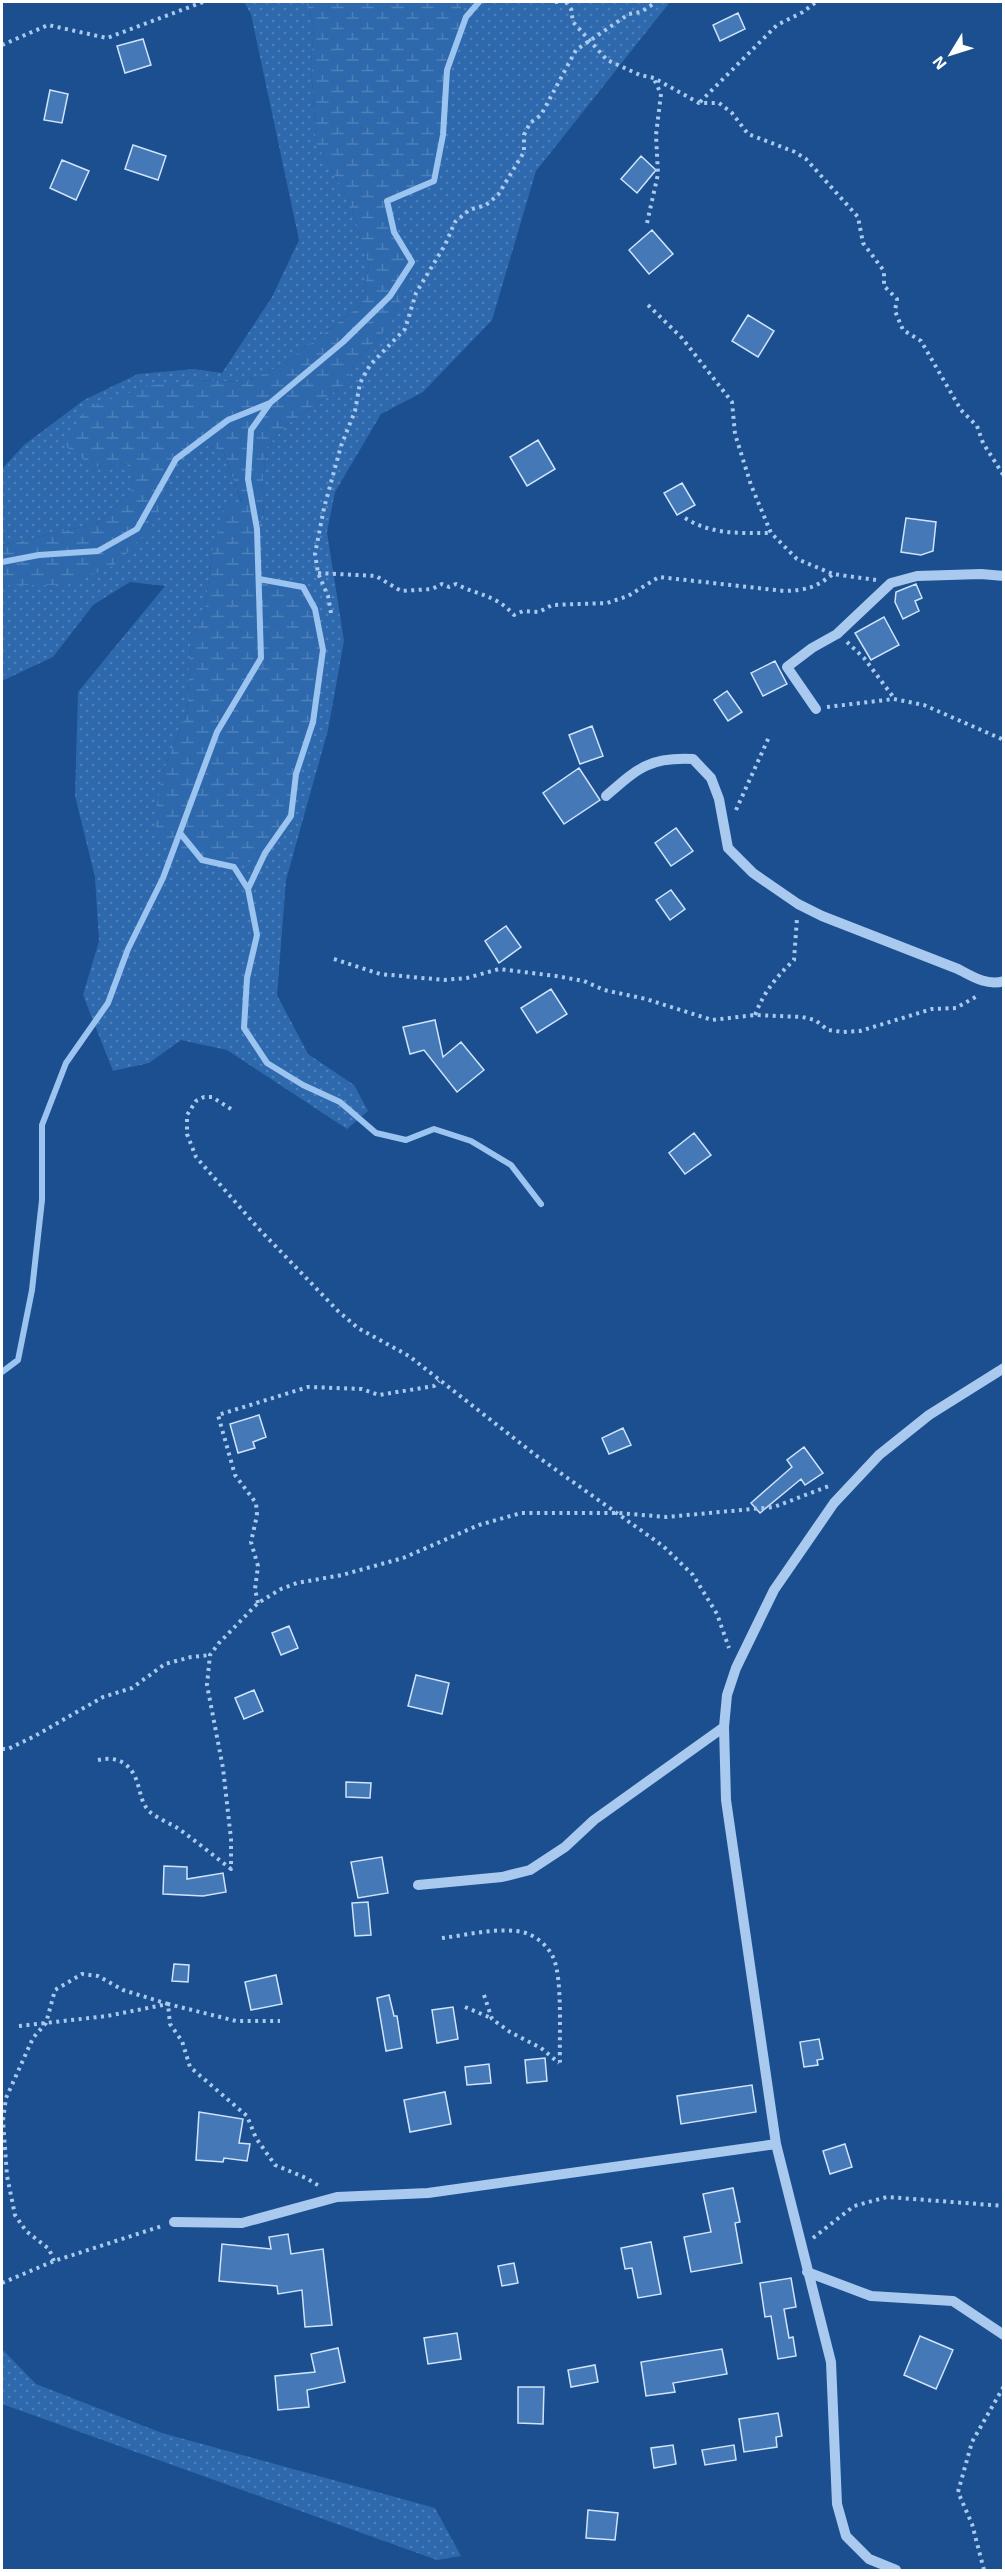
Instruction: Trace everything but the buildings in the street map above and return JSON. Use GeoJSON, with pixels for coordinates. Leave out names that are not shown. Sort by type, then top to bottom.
{"type":"FeatureCollection","features":[{"type":"Feature","properties":{"kind":"street"},"geometry":{"type":"LineString","coordinates":[[816,709],[787,667],[812,648],[837,634],[891,583],[917,576],[981,574],[1004,576]]}},
{"type":"Feature","properties":{"kind":"street"},"geometry":{"type":"LineString","coordinates":[[606,796],[631,774],[654,761],[672,758],[693,759],[711,778],[727,836],[728,848],[753,873],[798,904],[822,916],[958,969],[979,981],[1000,982]]}},
{"type":"Feature","properties":{"kind":"street"},"geometry":{"type":"LineString","coordinates":[[896,2571],[869,2559],[846,2535],[837,2504],[831,2362],[776,2144],[726,1800],[724,1726],[727,1695],[736,1668],[774,1590],[834,1503],[879,1455],[929,1415],[1004,1368]]}},
{"type":"Feature","properties":{"kind":"street"},"geometry":{"type":"LineString","coordinates":[[418,1885],[502,1877],[530,1870],[565,1847],[594,1820],[724,1726]]}},
{"type":"Feature","properties":{"kind":"street"},"geometry":{"type":"LineString","coordinates":[[174,2222],[242,2223],[337,2197],[428,2193],[776,2144]]}},
{"type":"Feature","properties":{"kind":"street"},"geometry":{"type":"LineString","coordinates":[[807,2271],[871,2296],[953,2301],[1004,2335]]}},
{"type":"Feature","properties":{"kind":"path"},"geometry":{"type":"LineString","coordinates":[[2,45],[48,25],[107,38],[202,2]]}},
{"type":"Feature","properties":{"kind":"path"},"geometry":{"type":"LineString","coordinates":[[566,2],[571,9],[573,22],[607,60],[640,75],[654,78],[699,103],[719,103],[732,113],[748,134],[795,152],[806,159],[858,217],[863,243],[884,271],[884,286],[897,299],[895,311],[903,330],[921,341],[961,410],[977,426],[983,443],[1004,476]]}},
{"type":"Feature","properties":{"kind":"path"},"geometry":{"type":"LineString","coordinates":[[331,613],[328,596],[318,573],[315,554],[324,508],[341,446],[355,411],[360,383],[370,365],[405,328],[416,293],[445,245],[455,222],[469,210],[486,205],[498,195],[524,152],[524,135],[530,123],[541,115],[576,50],[628,14],[641,12],[656,2]]}},
{"type":"Feature","properties":{"kind":"path"},"geometry":{"type":"LineString","coordinates":[[699,103],[777,25],[803,12],[816,2]]}},
{"type":"Feature","properties":{"kind":"path"},"geometry":{"type":"LineString","coordinates":[[647,223],[657,174],[657,135],[661,94],[654,78]]}},
{"type":"Feature","properties":{"kind":"path"},"geometry":{"type":"LineString","coordinates":[[648,305],[682,338],[732,402],[735,434],[751,485],[771,533],[797,559],[832,574],[891,583]]}},
{"type":"Feature","properties":{"kind":"path"},"geometry":{"type":"LineString","coordinates":[[686,518],[699,527],[720,532],[771,533]]}},
{"type":"Feature","properties":{"kind":"path"},"geometry":{"type":"LineString","coordinates":[[318,573],[376,576],[401,591],[432,589],[442,584],[449,587],[456,584],[471,592],[492,597],[503,603],[514,615],[523,611],[539,612],[552,605],[607,603],[628,596],[659,577],[784,591],[817,587],[832,574]]}},
{"type":"Feature","properties":{"kind":"path"},"geometry":{"type":"LineString","coordinates":[[837,634],[864,658],[894,699]]}},
{"type":"Feature","properties":{"kind":"path"},"geometry":{"type":"LineString","coordinates":[[816,709],[894,699],[924,705],[1004,740]]}},
{"type":"Feature","properties":{"kind":"path"},"geometry":{"type":"LineString","coordinates":[[727,836],[746,784],[758,765],[769,738]]}},
{"type":"Feature","properties":{"kind":"path"},"geometry":{"type":"LineString","coordinates":[[755,1015],[763,994],[776,977],[794,960],[798,904]]}},
{"type":"Feature","properties":{"kind":"path"},"geometry":{"type":"LineString","coordinates":[[334,959],[380,974],[444,980],[467,978],[499,969],[556,976],[584,981],[604,990],[646,999],[712,1020],[755,1015],[802,1017],[815,1020],[828,1030],[860,1031],[914,1013],[932,1009],[956,1008],[1000,982]]}},
{"type":"Feature","properties":{"kind":"path"},"geometry":{"type":"LineString","coordinates":[[231,1109],[212,1097],[204,1097],[196,1101],[187,1115],[187,1134],[196,1158],[258,1228],[357,1328],[409,1356],[538,1457],[663,1546],[693,1575],[717,1614],[736,1668]]}},
{"type":"Feature","properties":{"kind":"path"},"geometry":{"type":"LineString","coordinates":[[258,1603],[255,1589],[258,1566],[251,1542],[257,1515],[256,1503],[235,1475],[218,1415],[308,1387],[362,1389],[379,1395],[434,1386],[439,1381]]}},
{"type":"Feature","properties":{"kind":"path"},"geometry":{"type":"LineString","coordinates":[[98,1760],[108,1758],[123,1762],[140,1784],[141,1800],[150,1812],[176,1828],[231,1869],[231,1839],[223,1768],[207,1685],[210,1655],[258,1603],[289,1586],[342,1575],[403,1558],[479,1525],[521,1513],[619,1513],[666,1517],[774,1507],[858,1475]]}},
{"type":"Feature","properties":{"kind":"path"},"geometry":{"type":"LineString","coordinates":[[2,1749],[8,1749],[33,1737],[103,1697],[132,1688],[165,1664],[191,1656],[210,1655]]}},
{"type":"Feature","properties":{"kind":"path"},"geometry":{"type":"LineString","coordinates":[[442,1938],[508,1931],[526,1933],[538,1939],[554,1958],[558,1984],[560,2063],[541,2048],[510,2032],[492,2019],[465,2007]]}},
{"type":"Feature","properties":{"kind":"path"},"geometry":{"type":"LineString","coordinates":[[54,2261],[49,2249],[26,2231],[15,2215],[7,2176],[3,2120],[6,2098],[13,2080],[33,2038],[46,2023],[55,1990],[82,1974],[98,1976],[123,1990],[236,2021],[280,2020]]}},
{"type":"Feature","properties":{"kind":"path"},"geometry":{"type":"LineString","coordinates":[[484,1995],[492,2019]]}},
{"type":"Feature","properties":{"kind":"path"},"geometry":{"type":"LineString","coordinates":[[19,2026],[107,2016],[168,2004]]}},
{"type":"Feature","properties":{"kind":"path"},"geometry":{"type":"LineString","coordinates":[[168,2004],[170,2024],[182,2041],[190,2067],[247,2116],[256,2138],[275,2165],[306,2178],[337,2197]]}},
{"type":"Feature","properties":{"kind":"path"},"geometry":{"type":"LineString","coordinates":[[802,2247],[854,2206],[887,2197],[1004,2206]]}},
{"type":"Feature","properties":{"kind":"path"},"geometry":{"type":"LineString","coordinates":[[2,2283],[54,2261],[174,2222]]}},
{"type":"Feature","properties":{"kind":"path"},"geometry":{"type":"LineString","coordinates":[[984,2571],[972,2524],[958,2492],[972,2442],[1004,2386]]}},
{"type":"Feature","properties":{"kind":"green space"},"geometry":{"type":"Polygon","coordinates":[[[244,2],[306,2],[314,25],[311,63],[316,143],[351,204],[369,266],[361,305],[284,364],[246,382],[192,380],[94,467],[134,464],[131,492],[99,523],[2,545],[2,469],[24,445],[84,400],[138,374],[194,369],[222,373],[272,297],[299,240],[251,14],[244,2]]]}},
{"type":"Feature","properties":{"kind":"green space"},"geometry":{"type":"Polygon","coordinates":[[[306,2],[458,2],[466,17],[447,71],[443,135],[434,181],[387,201],[394,232],[412,262],[405,292],[388,327],[355,363],[344,385],[286,425],[266,448],[262,494],[264,517],[257,529],[259,579],[303,587],[315,609],[323,650],[313,722],[296,774],[291,816],[265,853],[234,867],[186,858],[161,839],[154,821],[163,772],[187,712],[191,642],[205,610],[212,555],[224,505],[242,503],[223,451],[196,442],[176,459],[164,500],[149,532],[113,566],[67,585],[2,585],[2,545],[99,523],[131,492],[134,464],[94,467],[65,446],[86,408],[148,386],[192,380],[246,382],[284,364],[361,305],[369,266],[351,204],[316,143],[311,63],[314,25],[306,2]]]}},
{"type":"Feature","properties":{"kind":"green space"},"geometry":{"type":"Polygon","coordinates":[[[458,2],[670,2],[536,171],[492,320],[423,392],[381,414],[335,492],[327,532],[344,641],[328,730],[286,880],[277,995],[308,1054],[354,1085],[368,1111],[347,1129],[227,1050],[181,1040],[149,1063],[113,1071],[83,995],[99,941],[95,877],[75,796],[78,692],[165,586],[130,582],[93,605],[53,657],[2,681],[2,585],[67,585],[164,500],[176,459],[196,442],[223,451],[242,504],[224,506],[212,555],[205,610],[191,642],[187,712],[163,772],[186,858],[202,860],[291,816],[296,774],[313,722],[259,579],[257,529],[264,517],[262,494],[266,448],[286,425],[344,385],[355,363],[388,327],[405,292],[412,262],[394,232],[387,201],[434,180],[443,135],[447,70],[466,17],[458,2]]]}},
{"type":"Feature","properties":{"kind":"green space"},"geometry":{"type":"Polygon","coordinates":[[[2,2349],[36,2384],[162,2433],[435,2508],[461,2556],[437,2560],[2,2404],[2,2349]]]}},
{"type":"Feature","properties":{"kind":"waterway"},"geometry":{"type":"LineString","coordinates":[[2,1372],[18,1360],[32,1290],[42,1200],[42,1125],[66,1063],[108,1003],[128,949],[163,878],[217,732],[261,658],[257,529],[248,479],[251,430],[270,403],[343,342],[390,296],[412,262],[394,232],[387,201],[434,181],[443,135],[447,70],[466,17],[479,2]]}},
{"type":"Feature","properties":{"kind":"waterway"},"geometry":{"type":"LineString","coordinates":[[2,562],[39,555],[98,551],[137,529],[176,459],[228,420],[270,403]]}},
{"type":"Feature","properties":{"kind":"waterway"},"geometry":{"type":"LineString","coordinates":[[248,889],[265,853],[291,816],[296,774],[313,722],[323,650],[315,609],[303,587],[259,579]]}},
{"type":"Feature","properties":{"kind":"waterway"},"geometry":{"type":"LineString","coordinates":[[180,833],[202,860],[234,867],[248,889],[257,935],[247,978],[244,1028],[267,1063],[303,1085],[340,1102],[376,1133],[406,1140],[434,1129],[471,1141],[511,1165],[541,1204]]}}]}
